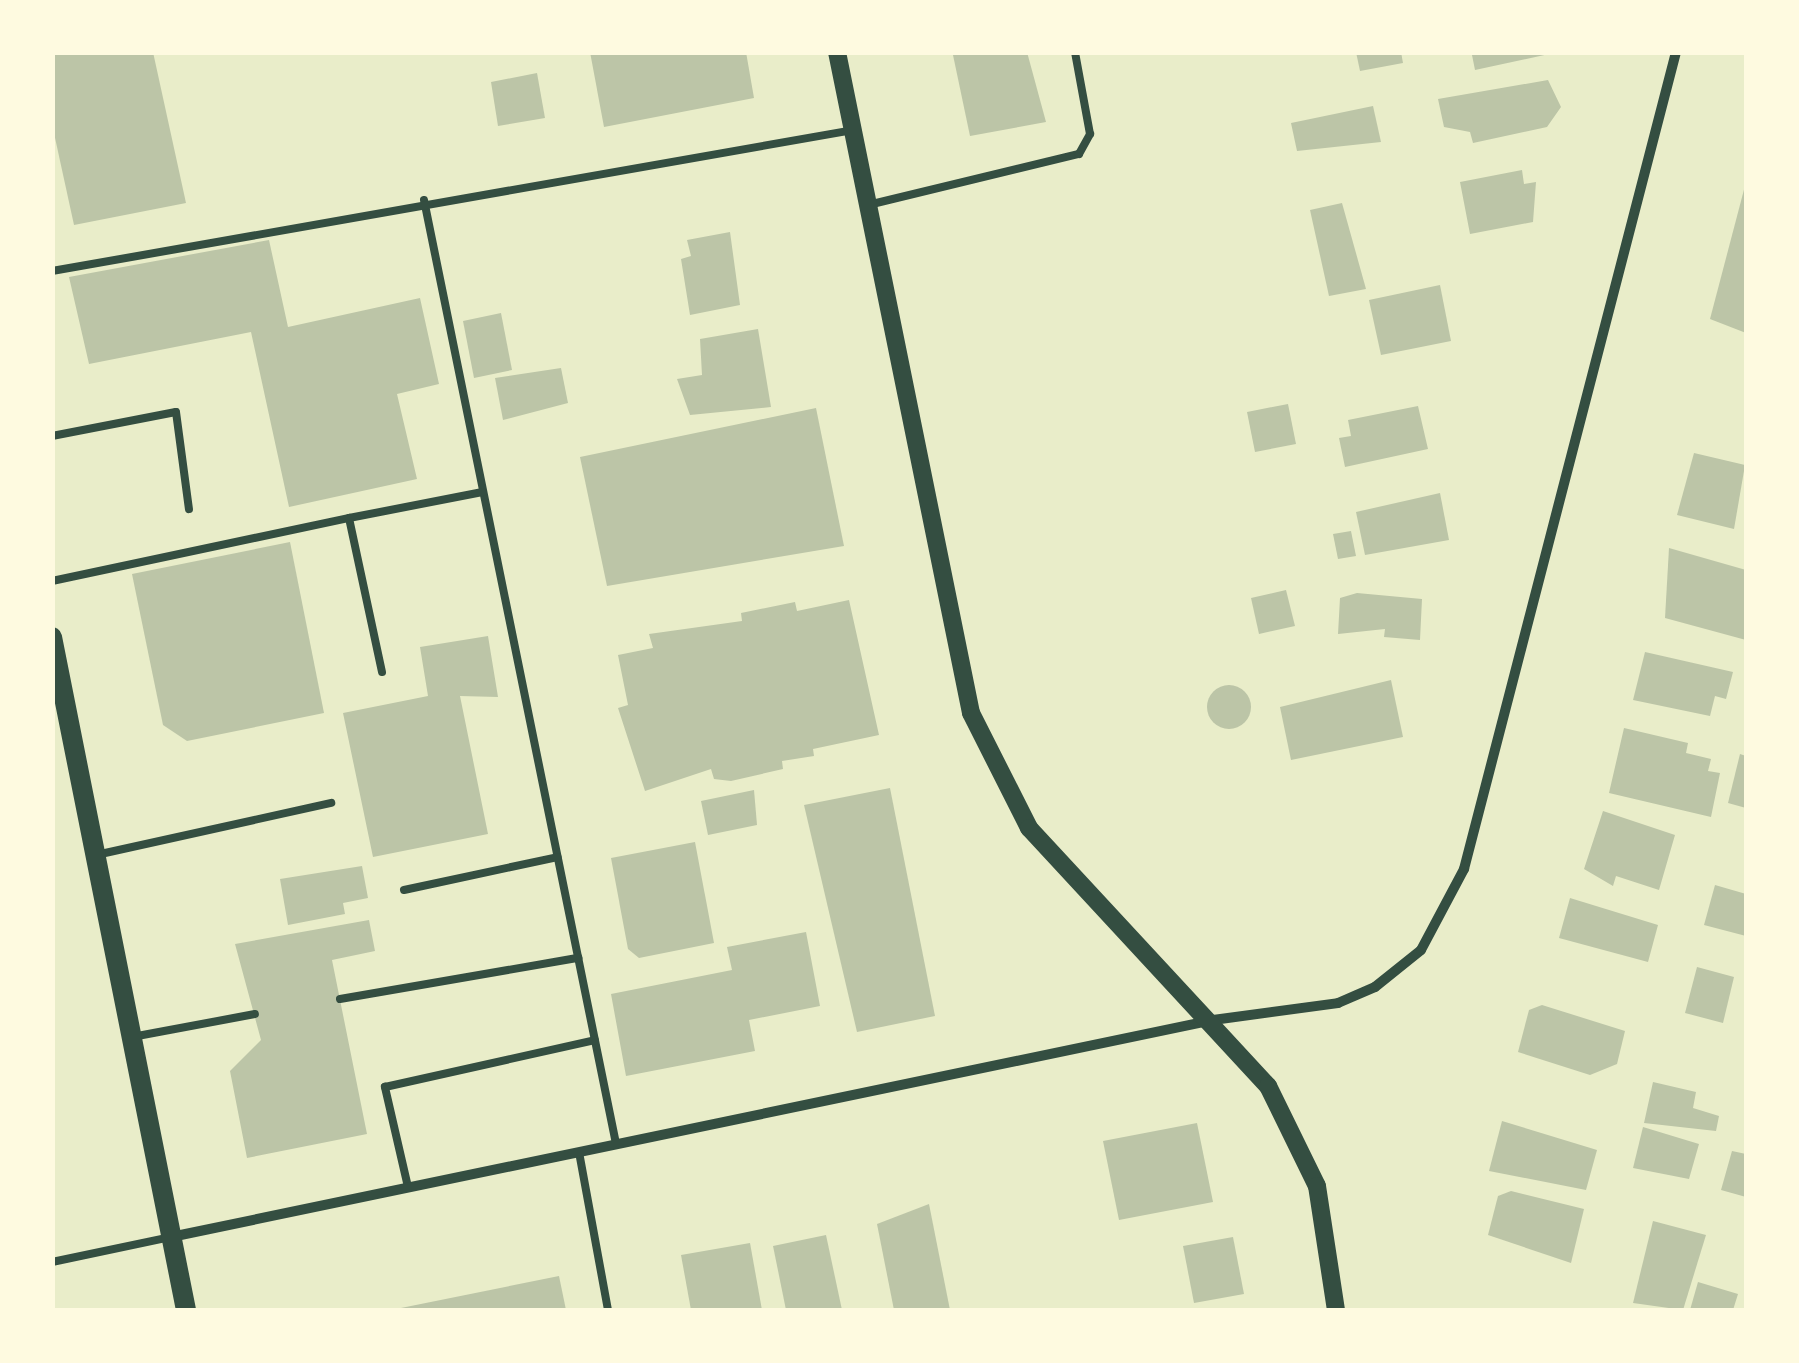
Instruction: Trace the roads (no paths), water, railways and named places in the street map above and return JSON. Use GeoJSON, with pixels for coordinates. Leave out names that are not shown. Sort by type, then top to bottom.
{"type":"FeatureCollection","features":[{"type":"Feature","properties":{"kind":"main road"},"geometry":{"type":"LineString","coordinates":[[52,637],[186,1310]]}},
{"type":"Feature","properties":{"kind":"street"},"geometry":{"type":"LineString","coordinates":[[837,52],[971,713],[1028,828],[1214,1020],[1268,1086],[1304,1157],[1332,1255],[1336,1310]]}},
{"type":"Feature","properties":{"kind":"street"},"geometry":{"type":"LineString","coordinates":[[171,1237],[1214,1020],[1324,1006],[1375,987],[1421,950],[1446,913],[1676,52]]}},
{"type":"Feature","properties":{"kind":"lane"},"geometry":{"type":"LineString","coordinates":[[868,205],[1079,154],[1090,134],[1075,52]]}},
{"type":"Feature","properties":{"kind":"lane"},"geometry":{"type":"LineString","coordinates":[[52,271],[424,200],[853,130]]}},
{"type":"Feature","properties":{"kind":"lane"},"geometry":{"type":"LineString","coordinates":[[424,200],[616,1144]]}},
{"type":"Feature","properties":{"kind":"lane"},"geometry":{"type":"LineString","coordinates":[[52,436],[176,412],[188,509]]}},
{"type":"Feature","properties":{"kind":"lane"},"geometry":{"type":"LineString","coordinates":[[52,581],[483,492]]}},
{"type":"Feature","properties":{"kind":"lane"},"geometry":{"type":"LineString","coordinates":[[349,518],[382,672]]}},
{"type":"Feature","properties":{"kind":"lane"},"geometry":{"type":"LineString","coordinates":[[96,855],[331,803]]}},
{"type":"Feature","properties":{"kind":"lane"},"geometry":{"type":"LineString","coordinates":[[404,890],[558,857]]}},
{"type":"Feature","properties":{"kind":"lane"},"geometry":{"type":"LineString","coordinates":[[340,999],[578,958]]}},
{"type":"Feature","properties":{"kind":"lane"},"geometry":{"type":"LineString","coordinates":[[132,1037],[256,1014]]}},
{"type":"Feature","properties":{"kind":"lane"},"geometry":{"type":"LineString","coordinates":[[408,1188],[385,1087],[595,1040]]}},
{"type":"Feature","properties":{"kind":"lane"},"geometry":{"type":"LineString","coordinates":[[578,1152],[608,1310]]}},
{"type":"Feature","properties":{"kind":"lane"},"geometry":{"type":"LineString","coordinates":[[52,1262],[171,1237]]}}]}
